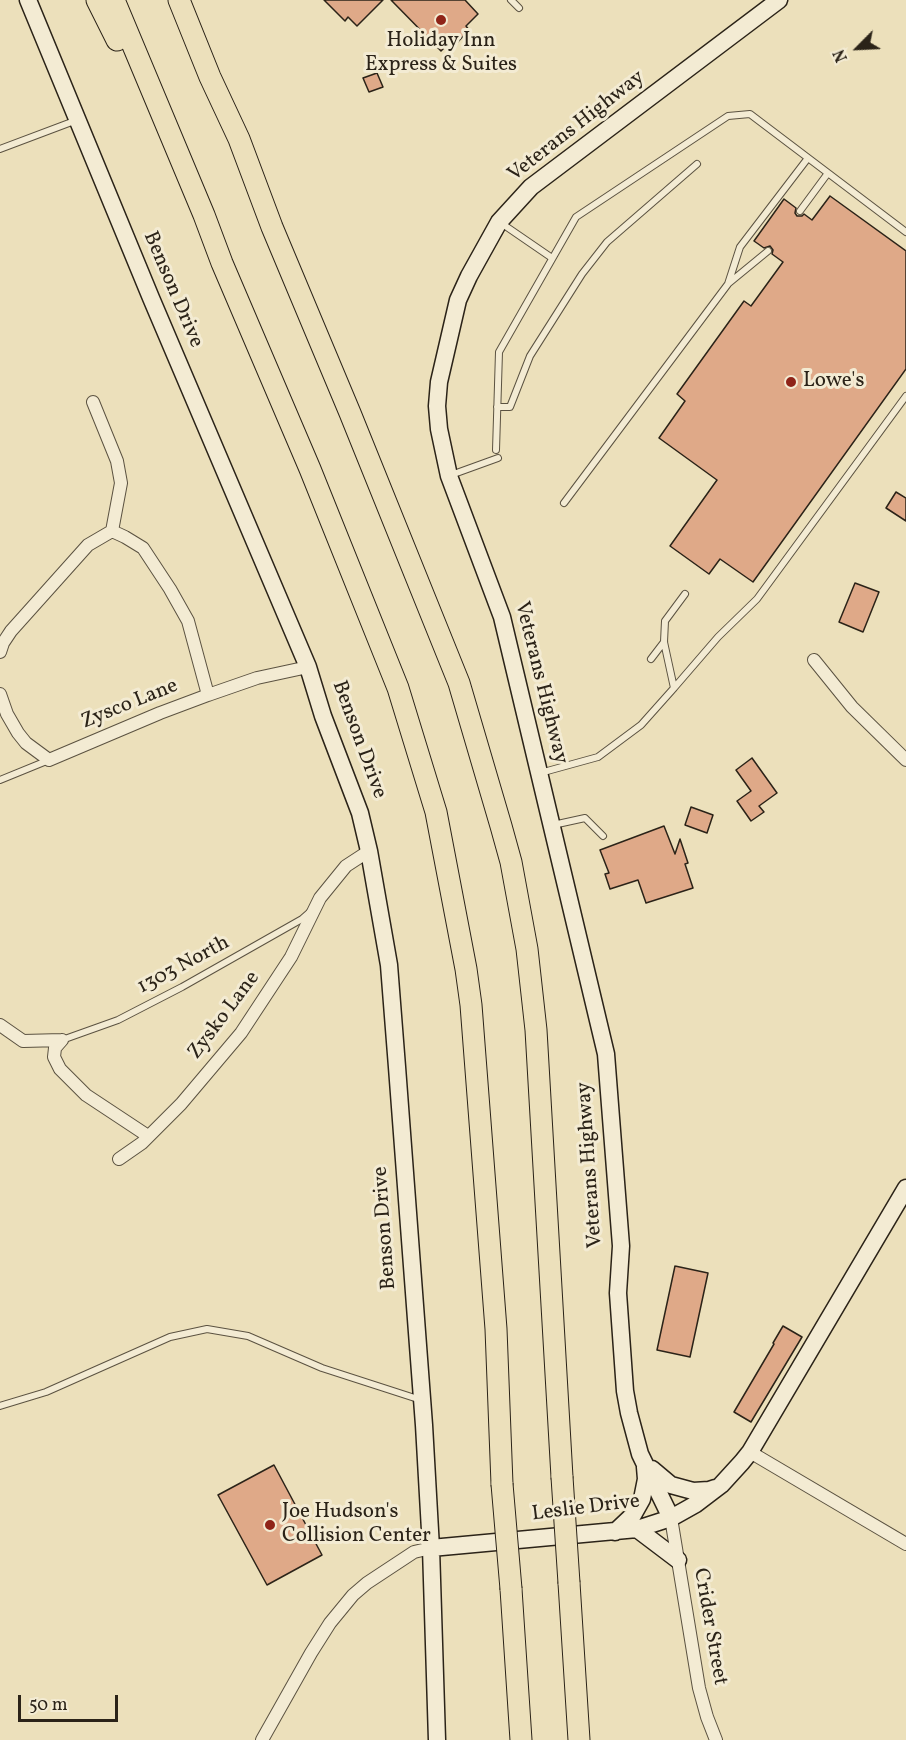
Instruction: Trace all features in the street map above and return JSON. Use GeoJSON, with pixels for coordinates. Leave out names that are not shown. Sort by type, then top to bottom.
{"type":"FeatureCollection","features":[{"type":"Feature","properties":{"kind":"highway"},"geometry":{"type":"LineString","coordinates":[[97,0],[204,215]]}},
{"type":"Feature","properties":{"kind":"highway"},"geometry":{"type":"LineString","coordinates":[[114,0],[310,469],[398,688],[440,828],[471,1005],[496,1329],[502,1484],[521,1740]]}},
{"type":"Feature","properties":{"kind":"highway"},"geometry":{"type":"LineString","coordinates":[[180,0],[210,77],[239,139]]}},
{"type":"Feature","properties":{"kind":"highway"},"geometry":{"type":"LineString","coordinates":[[195,0],[239,139],[272,227],[350,412],[459,683],[511,862],[527,949],[536,1030],[579,1740]]}},
{"type":"Feature","properties":{"kind":"street","name":"Benson Drive"},"geometry":{"type":"LineString","coordinates":[[28,0],[155,308],[308,667],[323,716],[360,813],[369,851],[389,965],[422,1400],[431,1548],[436,1740]]}},
{"type":"Feature","properties":{"kind":"street","name":"Veterans Highway"},"geometry":{"type":"LineString","coordinates":[[671,1518],[640,1454],[629,1413],[621,1342],[618,1293],[621,1246],[606,1054],[502,617],[449,476],[439,429],[437,406],[439,382],[458,300],[499,222],[531,187],[779,0]]}},
{"type":"Feature","properties":{"kind":"street"},"geometry":{"type":"LineString","coordinates":[[0,651],[11,631],[88,545],[112,531],[121,483],[117,461],[93,402]]}},
{"type":"Feature","properties":{"kind":"street"},"geometry":{"type":"LineString","coordinates":[[112,531],[143,549],[170,590],[188,621],[208,695]]}},
{"type":"Feature","properties":{"kind":"street"},"geometry":{"type":"LineString","coordinates":[[814,660],[852,707],[906,760]]}},
{"type":"Feature","properties":{"kind":"street","name":"Zysco Lane"},"geometry":{"type":"LineString","coordinates":[[49,760],[208,695],[257,678],[308,667]]}},
{"type":"Feature","properties":{"kind":"street"},"geometry":{"type":"LineString","coordinates":[[0,694],[7,714],[18,733],[26,743],[49,760]]}},
{"type":"Feature","properties":{"kind":"street","name":"Zysko Lane"},"geometry":{"type":"LineString","coordinates":[[119,1160],[181,1104],[241,1033],[291,957],[315,908],[333,881],[346,866],[369,851]]}},
{"type":"Feature","properties":{"kind":"street"},"geometry":{"type":"LineString","coordinates":[[0,1025],[22,1041],[62,1040]]}},
{"type":"Feature","properties":{"kind":"street"},"geometry":{"type":"LineString","coordinates":[[62,1040],[55,1048],[54,1057],[60,1069],[86,1095],[148,1136]]}},
{"type":"Feature","properties":{"kind":"street","name":"Leslie Drive"},"geometry":{"type":"LineString","coordinates":[[262,1740],[310,1653],[330,1623],[353,1595],[367,1583],[414,1552],[431,1548],[637,1529],[671,1518],[696,1504],[722,1485],[750,1452],[906,1188]]}},
{"type":"Feature","properties":{"kind":"street"},"geometry":{"type":"LineString","coordinates":[[750,1452],[906,1544]]}},
{"type":"Feature","properties":{"kind":"street"},"geometry":{"type":"LineString","coordinates":[[644,1460],[671,1485],[693,1491],[709,1490],[722,1485]]}},
{"type":"Feature","properties":{"kind":"street"},"geometry":{"type":"LineString","coordinates":[[615,1532],[633,1515],[642,1499],[646,1479],[644,1460]]}},
{"type":"Feature","properties":{"kind":"street","name":"Crider Street"},"geometry":{"type":"LineString","coordinates":[[671,1518],[699,1688],[716,1740]]}},
{"type":"Feature","properties":{"kind":"street"},"geometry":{"type":"LineString","coordinates":[[637,1529],[678,1560]]}},
{"type":"Feature","properties":{"kind":"lane"},"geometry":{"type":"LineString","coordinates":[[511,0],[519,8]]}},
{"type":"Feature","properties":{"kind":"lane"},"geometry":{"type":"LineString","coordinates":[[496,450],[499,352],[576,218],[728,116],[750,114],[906,232]]}},
{"type":"Feature","properties":{"kind":"lane"},"geometry":{"type":"LineString","coordinates":[[0,149],[77,119]]}},
{"type":"Feature","properties":{"kind":"lane"},"geometry":{"type":"LineString","coordinates":[[728,284],[740,247],[808,158]]}},
{"type":"Feature","properties":{"kind":"lane"},"geometry":{"type":"LineString","coordinates":[[497,407],[510,406],[530,356],[582,274],[608,242],[697,164]]}},
{"type":"Feature","properties":{"kind":"lane"},"geometry":{"type":"LineString","coordinates":[[800,211],[828,173]]}},
{"type":"Feature","properties":{"kind":"lane"},"geometry":{"type":"LineString","coordinates":[[499,222],[552,258]]}},
{"type":"Feature","properties":{"kind":"lane"},"geometry":{"type":"LineString","coordinates":[[564,503],[728,284],[768,251]]}},
{"type":"Feature","properties":{"kind":"lane"},"geometry":{"type":"LineString","coordinates":[[540,773],[598,757],[641,725],[718,637],[757,599],[906,396]]}},
{"type":"Feature","properties":{"kind":"lane"},"geometry":{"type":"LineString","coordinates":[[449,476],[498,458]]}},
{"type":"Feature","properties":{"kind":"lane"},"geometry":{"type":"LineString","coordinates":[[674,688],[664,642],[665,621],[685,594]]}},
{"type":"Feature","properties":{"kind":"lane"},"geometry":{"type":"LineString","coordinates":[[651,659],[664,642]]}},
{"type":"Feature","properties":{"kind":"lane"},"geometry":{"type":"LineString","coordinates":[[0,780],[49,760]]}},
{"type":"Feature","properties":{"kind":"lane"},"geometry":{"type":"LineString","coordinates":[[552,825],[585,818],[603,836]]}},
{"type":"Feature","properties":{"kind":"lane","name":"1303 North"},"geometry":{"type":"LineString","coordinates":[[62,1040],[118,1020],[182,987],[302,919],[315,908]]}},
{"type":"Feature","properties":{"kind":"lane"},"geometry":{"type":"LineString","coordinates":[[0,1406],[46,1392],[170,1337],[207,1329],[248,1336],[321,1368],[422,1400]]}},
{"type":"Feature","properties":{"kind":"building","name":"Holiday Inn Express & Suites"},"geometry":{"type":"Polygon","coordinates":[[[324,0],[383,0],[357,26],[348,17],[345,21],[324,0]]]}},
{"type":"Feature","properties":{"kind":"building","name":"Holiday Inn Express & Suites"},"geometry":{"type":"Polygon","coordinates":[[[391,0],[465,0],[478,14],[466,26],[469,30],[454,46],[450,42],[441,51],[391,0]]]}},
{"type":"Feature","properties":{"kind":"building"},"geometry":{"type":"Polygon","coordinates":[[[377,73],[383,87],[369,92],[363,78],[377,73]]]}},
{"type":"Feature","properties":{"kind":"building","name":"Lowe's"},"geometry":{"type":"Polygon","coordinates":[[[830,196],[906,251],[906,369],[753,582],[720,559],[709,574],[670,546],[717,480],[659,438],[685,401],[677,394],[744,301],[751,306],[783,262],[772,254],[773,250],[770,246],[764,248],[754,241],[784,199],[796,208],[797,216],[804,214],[812,220],[830,196]]]}},
{"type":"Feature","properties":{"kind":"building"},"geometry":{"type":"Polygon","coordinates":[[[896,492],[906,498],[906,521],[886,508],[896,492]]]}},
{"type":"Feature","properties":{"kind":"building"},"geometry":{"type":"Polygon","coordinates":[[[855,583],[879,592],[863,632],[839,622],[855,583]]]}},
{"type":"Feature","properties":{"kind":"building"},"geometry":{"type":"Polygon","coordinates":[[[752,758],[777,793],[759,806],[764,812],[751,821],[737,801],[751,791],[736,770],[752,758]]]}},
{"type":"Feature","properties":{"kind":"building"},"geometry":{"type":"Polygon","coordinates":[[[691,807],[713,815],[707,833],[685,825],[691,807]]]}},
{"type":"Feature","properties":{"kind":"building"},"geometry":{"type":"Polygon","coordinates":[[[664,826],[675,854],[680,839],[693,888],[646,903],[638,880],[610,889],[605,874],[609,873],[600,850],[664,826]]]}},
{"type":"Feature","properties":{"kind":"building"},"geometry":{"type":"Polygon","coordinates":[[[675,1266],[708,1273],[690,1357],[657,1350],[675,1266]]]}},
{"type":"Feature","properties":{"kind":"building"},"geometry":{"type":"Polygon","coordinates":[[[783,1326],[802,1337],[751,1422],[734,1412],[783,1326]]]}},
{"type":"Feature","properties":{"kind":"building","name":"Joe Hudson's Collision Center"},"geometry":{"type":"Polygon","coordinates":[[[274,1465],[322,1555],[267,1585],[218,1495],[274,1465]]]}},
{"type":"Feature","properties":{"kind":"place","name":"Holiday Inn Express & Suites"},"geometry":{"type":"Point","coordinates":[441,20]}},
{"type":"Feature","properties":{"kind":"place","name":"Lowe's"},"geometry":{"type":"Point","coordinates":[791,382]}},
{"type":"Feature","properties":{"kind":"place","name":"Joe Hudson's Collision Center"},"geometry":{"type":"Point","coordinates":[270,1525]}}]}
